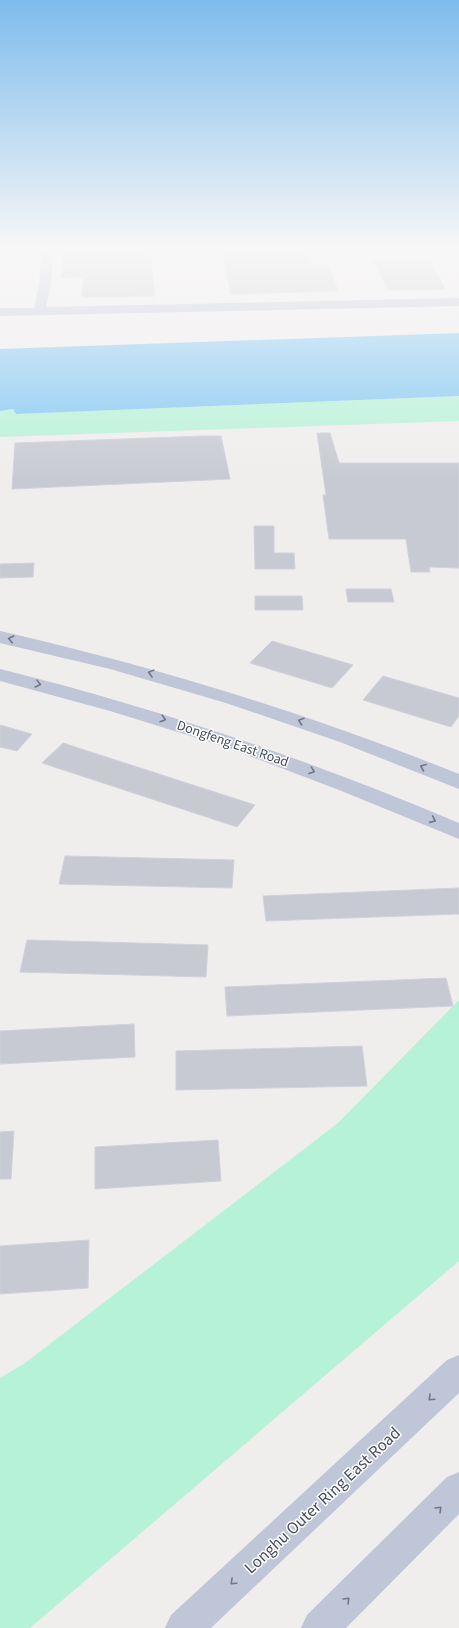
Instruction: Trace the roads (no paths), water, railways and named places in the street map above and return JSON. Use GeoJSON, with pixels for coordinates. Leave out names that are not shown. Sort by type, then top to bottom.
{"type":"FeatureCollection","features":[{"type":"Feature","properties":{"kind":"main road"},"geometry":{"type":"LineString","coordinates":[[0,637],[153,674],[228,696],[365,744],[459,782]]}},
{"type":"Feature","properties":{"kind":"main road","name":"Dongfeng East Road"},"geometry":{"type":"LineString","coordinates":[[0,675],[114,704],[194,729],[329,777],[459,832]]}},
{"type":"Feature","properties":{"kind":"main road","name":"Longhu Outer Ring East Road"},"geometry":{"type":"LineString","coordinates":[[184,1628],[459,1371]]}},
{"type":"Feature","properties":{"kind":"main road"},"geometry":{"type":"LineString","coordinates":[[320,1628],[459,1489]]}},
{"type":"Feature","properties":{"kind":"water"},"geometry":{"type":"Polygon","coordinates":[[[459,333],[459,396],[16,414],[13,409],[0,411],[0,349],[459,333]]]}}]}
